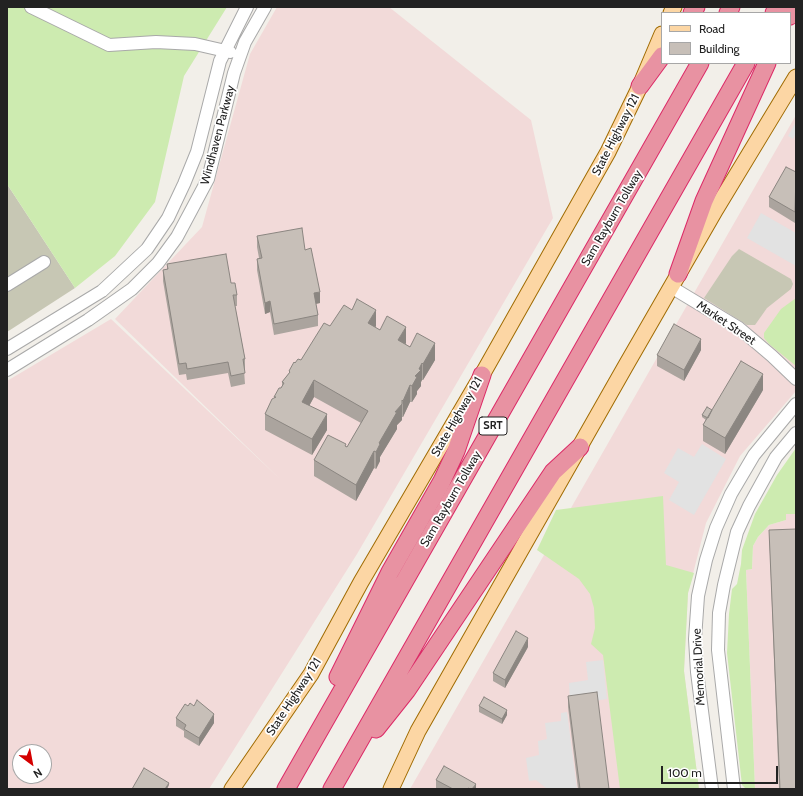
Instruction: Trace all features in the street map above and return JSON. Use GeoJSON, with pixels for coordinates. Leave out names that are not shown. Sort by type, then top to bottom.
{"type":"FeatureCollection","features":[{"type":"Feature","properties":{"kind":"highway"},"geometry":{"type":"LineString","coordinates":[[640,86],[661,57]]}},
{"type":"Feature","properties":{"kind":"highway","name":"Sam Rayburn Tollway"},"geometry":{"type":"LineString","coordinates":[[286,789],[699,64]]}},
{"type":"Feature","properties":{"kind":"highway"},"geometry":{"type":"LineString","coordinates":[[332,789],[745,64]]}},
{"type":"Feature","properties":{"kind":"highway"},"geometry":{"type":"LineString","coordinates":[[675,281],[704,201],[767,64]]}},
{"type":"Feature","properties":{"kind":"highway"},"geometry":{"type":"LineString","coordinates":[[303,758],[341,671],[390,572],[445,475],[456,451],[482,375]]}},
{"type":"Feature","properties":{"kind":"highway"},"geometry":{"type":"LineString","coordinates":[[342,771],[407,690],[553,472],[580,447]]}},
{"type":"Feature","properties":{"kind":"main road","name":"State Highway 121"},"geometry":{"type":"LineString","coordinates":[[232,789],[311,674],[361,582],[482,375],[608,152],[640,86],[661,36]]}},
{"type":"Feature","properties":{"kind":"main road"},"geometry":{"type":"LineString","coordinates":[[391,789],[418,731],[675,281],[796,77]]}},
{"type":"Feature","properties":{"kind":"street"},"geometry":{"type":"LineString","coordinates":[[31,7],[108,45],[156,42],[195,44],[224,51],[241,53]]}},
{"type":"Feature","properties":{"kind":"street","name":"Windhaven Parkway"},"geometry":{"type":"LineString","coordinates":[[7,350],[102,291],[147,249],[168,218],[197,152],[210,96],[224,51],[247,7]]}},
{"type":"Feature","properties":{"kind":"street","name":"Windhaven Parkway"},"geometry":{"type":"LineString","coordinates":[[7,370],[112,305],[132,289],[158,263],[177,237],[208,179],[234,73],[245,42],[265,7]]}},
{"type":"Feature","properties":{"kind":"street"},"geometry":{"type":"LineString","coordinates":[[7,285],[44,262]]}},
{"type":"Feature","properties":{"kind":"street","name":"Market Street"},"geometry":{"type":"LineString","coordinates":[[675,281],[739,328],[796,379]]}},
{"type":"Feature","properties":{"kind":"street"},"geometry":{"type":"LineString","coordinates":[[102,291],[112,305]]}},
{"type":"Feature","properties":{"kind":"street","name":"Memorial Drive"},"geometry":{"type":"LineString","coordinates":[[712,789],[697,672],[695,639],[698,596],[706,560],[716,528],[731,494],[754,455],[796,404]]}},
{"type":"Feature","properties":{"kind":"street","name":"Memorial Drive"},"geometry":{"type":"LineString","coordinates":[[734,789],[718,650],[719,613],[724,585],[738,532],[749,506],[776,457],[796,433]]}},
{"type":"Feature","properties":{"kind":"shaded area"},"geometry":{"type":"Polygon","coordinates":[[[277,7],[389,7],[531,120],[553,218],[357,554],[209,789],[7,789],[7,381],[111,319],[281,480],[115,319],[202,227],[250,54],[277,7]]]}},
{"type":"Feature","properties":{"kind":"shaded area"},"geometry":{"type":"Polygon","coordinates":[[[796,115],[796,391],[740,456],[706,523],[688,593],[684,671],[699,789],[410,789],[796,115]]]}},
{"type":"Feature","properties":{"kind":"shaded area"},"geometry":{"type":"Polygon","coordinates":[[[796,122],[796,134],[793,139],[788,136],[796,122]]]}},
{"type":"Feature","properties":{"kind":"shaded area"},"geometry":{"type":"Polygon","coordinates":[[[7,184],[75,288],[7,332],[7,184]]]}},
{"type":"Feature","properties":{"kind":"shaded area"},"geometry":{"type":"Polygon","coordinates":[[[761,213],[796,233],[796,266],[747,238],[761,213]]]}},
{"type":"Feature","properties":{"kind":"shaded area"},"geometry":{"type":"Polygon","coordinates":[[[739,249],[791,279],[793,284],[791,289],[767,308],[755,325],[747,325],[704,298],[732,256],[739,249]]]}},
{"type":"Feature","properties":{"kind":"shaded area"},"geometry":{"type":"Polygon","coordinates":[[[702,444],[726,459],[694,515],[669,500],[679,482],[664,473],[678,448],[694,457],[702,444]]]}},
{"type":"Feature","properties":{"kind":"shaded area"},"geometry":{"type":"Polygon","coordinates":[[[786,514],[796,514],[796,789],[755,789],[746,570],[752,569],[753,546],[758,537],[769,525],[786,520],[786,514]]]}},
{"type":"Feature","properties":{"kind":"shaded area"},"geometry":{"type":"Polygon","coordinates":[[[603,660],[607,699],[570,705],[569,683],[588,680],[586,662],[603,660]]]}},
{"type":"Feature","properties":{"kind":"shaded area"},"geometry":{"type":"Polygon","coordinates":[[[567,712],[577,789],[546,788],[536,780],[529,781],[526,758],[539,755],[538,741],[547,739],[545,723],[561,721],[561,713],[567,712]]]}},
{"type":"Feature","properties":{"kind":"green space"},"geometry":{"type":"Polygon","coordinates":[[[7,7],[227,7],[184,76],[155,202],[115,256],[75,288],[7,184],[7,7]]]}},
{"type":"Feature","properties":{"kind":"green space"},"geometry":{"type":"Polygon","coordinates":[[[796,298],[796,366],[769,344],[764,338],[764,333],[781,309],[796,298]]]}},
{"type":"Feature","properties":{"kind":"green space"},"geometry":{"type":"Polygon","coordinates":[[[796,448],[796,514],[786,514],[786,520],[769,525],[758,537],[753,546],[752,569],[746,570],[755,789],[746,789],[742,785],[727,653],[732,589],[737,584],[742,550],[755,514],[777,475],[796,448]]]}},
{"type":"Feature","properties":{"kind":"green space"},"geometry":{"type":"Polygon","coordinates":[[[663,496],[666,565],[694,573],[688,593],[684,671],[699,789],[620,789],[603,655],[591,644],[595,628],[594,608],[590,594],[579,579],[537,550],[556,510],[663,496]]]}},
{"type":"Feature","properties":{"kind":"building"},"geometry":{"type":"Polygon","coordinates":[[[786,167],[796,172],[795,212],[769,197],[786,167]]]}},
{"type":"Feature","properties":{"kind":"building"},"geometry":{"type":"Polygon","coordinates":[[[302,228],[305,250],[311,248],[320,292],[314,293],[318,315],[274,324],[270,301],[265,303],[257,259],[262,258],[257,236],[302,228]]]}},
{"type":"Feature","properties":{"kind":"building"},"geometry":{"type":"Polygon","coordinates":[[[226,254],[231,283],[235,283],[237,295],[233,295],[245,359],[243,359],[245,373],[231,376],[228,362],[187,369],[186,363],[179,364],[163,270],[168,269],[167,264],[226,254]]]}},
{"type":"Feature","properties":{"kind":"building"},"geometry":{"type":"Polygon","coordinates":[[[357,299],[376,310],[368,323],[380,330],[387,316],[406,327],[398,340],[410,347],[417,333],[435,343],[423,364],[422,363],[419,369],[421,370],[415,376],[417,377],[412,386],[410,385],[403,401],[402,400],[402,404],[395,412],[397,412],[379,443],[380,444],[376,452],[374,451],[356,485],[314,460],[328,435],[346,444],[345,446],[347,447],[368,411],[314,380],[302,402],[327,414],[312,439],[265,414],[272,399],[276,397],[274,397],[284,383],[282,382],[290,372],[289,371],[294,362],[295,363],[298,359],[301,360],[324,323],[330,326],[344,305],[352,310],[357,299]]]}},
{"type":"Feature","properties":{"kind":"building"},"geometry":{"type":"Polygon","coordinates":[[[674,324],[701,339],[684,370],[657,355],[674,324]]]}},
{"type":"Feature","properties":{"kind":"building"},"geometry":{"type":"Polygon","coordinates":[[[741,361],[763,374],[725,438],[703,425],[741,361]]]}},
{"type":"Feature","properties":{"kind":"building"},"geometry":{"type":"Polygon","coordinates":[[[707,407],[712,410],[708,418],[702,415],[707,407]]]}},
{"type":"Feature","properties":{"kind":"building"},"geometry":{"type":"Polygon","coordinates":[[[796,529],[796,789],[780,789],[769,530],[796,529]]]}},
{"type":"Feature","properties":{"kind":"building"},"geometry":{"type":"Polygon","coordinates":[[[516,631],[528,638],[505,680],[493,673],[516,631]]]}},
{"type":"Feature","properties":{"kind":"building"},"geometry":{"type":"Polygon","coordinates":[[[597,692],[609,789],[580,789],[568,696],[597,692]]]}},
{"type":"Feature","properties":{"kind":"building"},"geometry":{"type":"Polygon","coordinates":[[[484,697],[507,710],[502,719],[479,706],[484,697]]]}},
{"type":"Feature","properties":{"kind":"building"},"geometry":{"type":"Polygon","coordinates":[[[197,700],[214,714],[199,738],[184,729],[186,725],[176,718],[185,704],[188,706],[190,703],[194,706],[197,700]]]}},
{"type":"Feature","properties":{"kind":"building"},"geometry":{"type":"Polygon","coordinates":[[[444,766],[476,784],[472,789],[453,789],[436,780],[444,766]]]}},
{"type":"Feature","properties":{"kind":"building"},"geometry":{"type":"Polygon","coordinates":[[[144,768],[169,783],[165,789],[132,789],[144,768]]]}}]}
